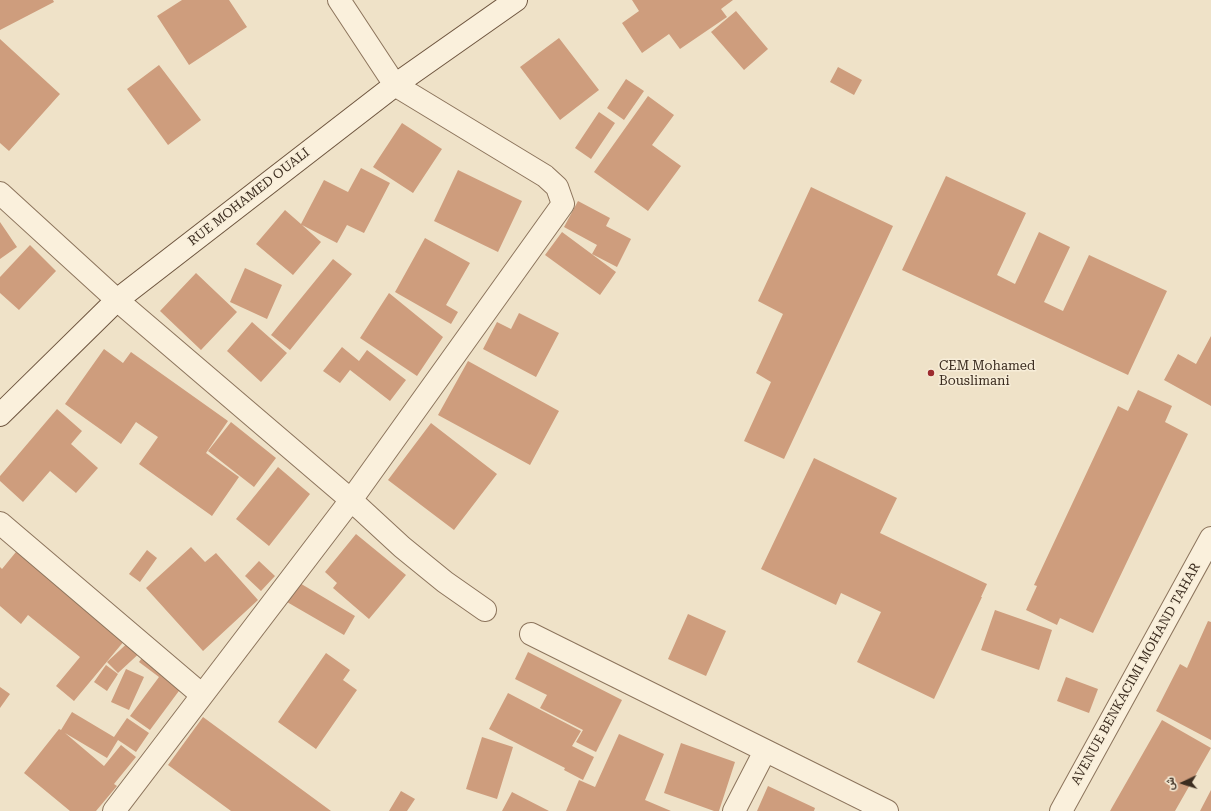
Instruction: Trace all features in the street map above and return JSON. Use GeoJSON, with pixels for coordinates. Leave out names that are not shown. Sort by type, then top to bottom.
{"type":"FeatureCollection","features":[{"type":"Feature","properties":{"kind":"street"},"geometry":{"type":"LineString","coordinates":[[114,811],[351,500],[563,204],[557,187],[545,176],[395,84],[339,0]]}},
{"type":"Feature","properties":{"kind":"street","name":"RUE MOHAMED OUALI"},"geometry":{"type":"LineString","coordinates":[[0,415],[117,300],[395,84],[516,0]]}},
{"type":"Feature","properties":{"kind":"street"},"geometry":{"type":"LineString","coordinates":[[0,193],[117,300],[351,500],[408,552],[445,582],[486,610]]}},
{"type":"Feature","properties":{"kind":"street"},"geometry":{"type":"LineString","coordinates":[[0,523],[202,695]]}},
{"type":"Feature","properties":{"kind":"street","name":"AVENUE BENKACIMI MOHAND TAHAR"},"geometry":{"type":"LineString","coordinates":[[1061,811],[1211,538]]}},
{"type":"Feature","properties":{"kind":"street"},"geometry":{"type":"LineString","coordinates":[[532,634],[888,811]]}},
{"type":"Feature","properties":{"kind":"street"},"geometry":{"type":"LineString","coordinates":[[734,811],[765,751]]}},
{"type":"Feature","properties":{"kind":"building"},"geometry":{"type":"Polygon","coordinates":[[[0,0],[53,0],[54,2],[0,30],[0,0]]]}},
{"type":"Feature","properties":{"kind":"building"},"geometry":{"type":"Polygon","coordinates":[[[182,0],[229,0],[247,27],[189,65],[157,16],[182,0]]]}},
{"type":"Feature","properties":{"kind":"building"},"geometry":{"type":"Polygon","coordinates":[[[632,0],[733,0],[721,9],[727,17],[680,49],[669,34],[642,53],[622,23],[639,11],[632,0]]]}},
{"type":"Feature","properties":{"kind":"building"},"geometry":{"type":"Polygon","coordinates":[[[736,11],[768,49],[744,70],[711,32],[736,11]]]}},
{"type":"Feature","properties":{"kind":"building"},"geometry":{"type":"Polygon","coordinates":[[[559,38],[599,90],[560,120],[520,67],[559,38]]]}},
{"type":"Feature","properties":{"kind":"building"},"geometry":{"type":"Polygon","coordinates":[[[0,39],[60,94],[9,151],[0,143],[0,39]]]}},
{"type":"Feature","properties":{"kind":"building"},"geometry":{"type":"Polygon","coordinates":[[[159,65],[201,120],[168,145],[127,89],[159,65]]]}},
{"type":"Feature","properties":{"kind":"building"},"geometry":{"type":"Polygon","coordinates":[[[838,67],[862,80],[854,95],[830,82],[838,67]]]}},
{"type":"Feature","properties":{"kind":"building"},"geometry":{"type":"Polygon","coordinates":[[[626,79],[644,91],[624,120],[607,108],[626,79]]]}},
{"type":"Feature","properties":{"kind":"building"},"geometry":{"type":"Polygon","coordinates":[[[648,96],[674,115],[652,145],[681,166],[648,211],[594,172],[648,96]]]}},
{"type":"Feature","properties":{"kind":"building"},"geometry":{"type":"Polygon","coordinates":[[[599,112],[615,123],[591,159],[575,148],[599,112]]]}},
{"type":"Feature","properties":{"kind":"building"},"geometry":{"type":"Polygon","coordinates":[[[402,123],[442,149],[413,193],[373,167],[402,123]]]}},
{"type":"Feature","properties":{"kind":"building"},"geometry":{"type":"Polygon","coordinates":[[[361,168],[390,183],[364,233],[347,225],[337,243],[302,225],[321,242],[293,275],[256,244],[285,210],[301,224],[324,180],[348,192],[361,168]]]}},
{"type":"Feature","properties":{"kind":"building"},"geometry":{"type":"Polygon","coordinates":[[[458,170],[522,201],[498,252],[434,221],[458,170]]]}},
{"type":"Feature","properties":{"kind":"building"},"geometry":{"type":"Polygon","coordinates":[[[946,176],[1026,213],[997,275],[1015,284],[1039,232],[1070,247],[1044,302],[1063,311],[1089,255],[1167,291],[1128,375],[902,270],[946,176]]]}},
{"type":"Feature","properties":{"kind":"building"},"geometry":{"type":"Polygon","coordinates":[[[811,187],[893,226],[784,459],[744,441],[771,382],[756,373],[783,314],[758,301],[811,187]]]}},
{"type":"Feature","properties":{"kind":"building"},"geometry":{"type":"Polygon","coordinates":[[[578,201],[610,218],[606,226],[631,239],[617,267],[592,254],[597,245],[564,227],[578,201]]]}},
{"type":"Feature","properties":{"kind":"building"},"geometry":{"type":"Polygon","coordinates":[[[0,222],[17,247],[0,259],[0,222]]]}},
{"type":"Feature","properties":{"kind":"building"},"geometry":{"type":"Polygon","coordinates":[[[562,232],[616,272],[600,295],[545,255],[562,232]]]}},
{"type":"Feature","properties":{"kind":"building"},"geometry":{"type":"Polygon","coordinates":[[[425,238],[470,263],[446,305],[458,312],[451,324],[395,292],[425,238]]]}},
{"type":"Feature","properties":{"kind":"building"},"geometry":{"type":"Polygon","coordinates":[[[30,245],[56,271],[19,310],[0,293],[0,277],[30,245]]]}},
{"type":"Feature","properties":{"kind":"building"},"geometry":{"type":"Polygon","coordinates":[[[333,259],[352,274],[290,350],[271,335],[333,259]]]}},
{"type":"Feature","properties":{"kind":"building"},"geometry":{"type":"Polygon","coordinates":[[[245,268],[282,285],[267,319],[230,302],[245,268]]]}},
{"type":"Feature","properties":{"kind":"building"},"geometry":{"type":"Polygon","coordinates":[[[196,273],[237,312],[201,350],[160,311],[196,273]]]}},
{"type":"Feature","properties":{"kind":"building"},"geometry":{"type":"Polygon","coordinates":[[[389,293],[443,337],[417,376],[360,338],[389,293]]]}},
{"type":"Feature","properties":{"kind":"building"},"geometry":{"type":"Polygon","coordinates":[[[519,313],[559,333],[536,377],[483,349],[497,322],[511,329],[519,313]]]}},
{"type":"Feature","properties":{"kind":"building"},"geometry":{"type":"Polygon","coordinates":[[[252,322],[287,353],[261,382],[227,351],[252,322]]]}},
{"type":"Feature","properties":{"kind":"building"},"geometry":{"type":"Polygon","coordinates":[[[1211,336],[1211,406],[1164,380],[1178,354],[1196,364],[1211,336]]]}},
{"type":"Feature","properties":{"kind":"building"},"geometry":{"type":"Polygon","coordinates":[[[342,347],[359,361],[367,350],[406,380],[390,401],[350,370],[340,383],[323,371],[342,347]]]}},
{"type":"Feature","properties":{"kind":"building"},"geometry":{"type":"Polygon","coordinates":[[[104,349],[123,363],[131,352],[228,421],[206,453],[239,477],[212,516],[139,464],[158,437],[136,422],[121,444],[65,404],[104,349]]]}},
{"type":"Feature","properties":{"kind":"building"},"geometry":{"type":"Polygon","coordinates":[[[468,361],[559,411],[530,465],[438,415],[468,361]]]}},
{"type":"Feature","properties":{"kind":"building"},"geometry":{"type":"Polygon","coordinates":[[[1138,390],[1172,406],[1165,422],[1188,434],[1093,633],[1060,618],[1057,625],[1026,610],[1037,586],[1034,585],[1118,406],[1128,411],[1138,390]]]}},
{"type":"Feature","properties":{"kind":"building"},"geometry":{"type":"Polygon","coordinates":[[[57,409],[82,431],[71,444],[98,468],[76,493],[50,471],[23,502],[0,481],[0,476],[57,409]]]}},
{"type":"Feature","properties":{"kind":"building"},"geometry":{"type":"Polygon","coordinates":[[[231,422],[276,458],[254,487],[208,451],[231,422]]]}},
{"type":"Feature","properties":{"kind":"building"},"geometry":{"type":"Polygon","coordinates":[[[431,423],[497,474],[454,530],[388,480],[431,423]]]}},
{"type":"Feature","properties":{"kind":"building"},"geometry":{"type":"Polygon","coordinates":[[[814,458],[897,498],[880,533],[987,584],[934,699],[857,662],[881,612],[841,593],[836,605],[761,569],[814,458]]]}},
{"type":"Feature","properties":{"kind":"building"},"geometry":{"type":"Polygon","coordinates":[[[278,467],[310,494],[269,546],[236,519],[278,467]]]}},
{"type":"Feature","properties":{"kind":"building"},"geometry":{"type":"Polygon","coordinates":[[[356,534],[406,575],[369,619],[333,588],[337,583],[325,572],[356,534]]]}},
{"type":"Feature","properties":{"kind":"building"},"geometry":{"type":"Polygon","coordinates":[[[20,547],[135,628],[74,701],[56,686],[80,657],[28,615],[21,624],[0,606],[0,567],[2,569],[20,547]]]}},
{"type":"Feature","properties":{"kind":"building"},"geometry":{"type":"Polygon","coordinates":[[[191,547],[205,562],[216,553],[258,600],[203,651],[146,588],[191,547]]]}},
{"type":"Feature","properties":{"kind":"building"},"geometry":{"type":"Polygon","coordinates":[[[147,550],[157,558],[140,582],[129,574],[147,550]]]}},
{"type":"Feature","properties":{"kind":"building"},"geometry":{"type":"Polygon","coordinates":[[[259,561],[275,576],[261,591],[245,576],[259,561]]]}},
{"type":"Feature","properties":{"kind":"building"},"geometry":{"type":"Polygon","coordinates":[[[298,582],[355,616],[344,635],[287,602],[298,582]]]}},
{"type":"Feature","properties":{"kind":"building"},"geometry":{"type":"Polygon","coordinates":[[[995,610],[1052,630],[1039,670],[981,650],[995,610]]]}},
{"type":"Feature","properties":{"kind":"building"},"geometry":{"type":"Polygon","coordinates":[[[688,614],[726,631],[706,676],[668,659],[688,614]]]}},
{"type":"Feature","properties":{"kind":"building"},"geometry":{"type":"Polygon","coordinates":[[[1208,621],[1211,622],[1211,740],[1156,711],[1180,664],[1187,668],[1208,621]]]}},
{"type":"Feature","properties":{"kind":"building"},"geometry":{"type":"Polygon","coordinates":[[[133,638],[144,649],[118,673],[107,662],[133,638]]]}},
{"type":"Feature","properties":{"kind":"building"},"geometry":{"type":"Polygon","coordinates":[[[147,651],[187,680],[150,730],[130,716],[159,677],[139,662],[147,651]]]}},
{"type":"Feature","properties":{"kind":"building"},"geometry":{"type":"Polygon","coordinates":[[[528,652],[622,700],[596,752],[576,742],[583,730],[540,708],[547,695],[515,679],[528,652]]]}},
{"type":"Feature","properties":{"kind":"building"},"geometry":{"type":"Polygon","coordinates":[[[326,653],[350,670],[343,680],[357,690],[316,749],[278,722],[326,653]]]}},
{"type":"Feature","properties":{"kind":"building"},"geometry":{"type":"Polygon","coordinates":[[[106,665],[118,674],[107,691],[94,682],[106,665]]]}},
{"type":"Feature","properties":{"kind":"building"},"geometry":{"type":"Polygon","coordinates":[[[126,669],[144,677],[129,710],[111,702],[126,669]]]}},
{"type":"Feature","properties":{"kind":"building"},"geometry":{"type":"Polygon","coordinates":[[[1066,677],[1098,689],[1089,713],[1057,701],[1066,677]]]}},
{"type":"Feature","properties":{"kind":"building"},"geometry":{"type":"Polygon","coordinates":[[[0,687],[10,694],[0,708],[0,687]]]}},
{"type":"Feature","properties":{"kind":"building"},"geometry":{"type":"Polygon","coordinates":[[[508,693],[581,731],[572,746],[594,757],[583,780],[564,770],[565,768],[489,729],[508,693]]]}},
{"type":"Feature","properties":{"kind":"building"},"geometry":{"type":"Polygon","coordinates":[[[72,712],[114,737],[127,718],[149,733],[136,752],[118,740],[107,758],[65,733],[104,766],[121,745],[136,757],[114,784],[117,786],[96,811],[70,811],[24,773],[59,729],[61,730],[72,712]]]}},
{"type":"Feature","properties":{"kind":"building"},"geometry":{"type":"Polygon","coordinates":[[[203,717],[331,811],[231,811],[168,765],[203,717]]]}},
{"type":"Feature","properties":{"kind":"building"},"geometry":{"type":"Polygon","coordinates":[[[1162,720],[1211,748],[1175,811],[1110,811],[1162,720]]]}},
{"type":"Feature","properties":{"kind":"building"},"geometry":{"type":"Polygon","coordinates":[[[619,734],[664,754],[645,800],[671,811],[566,811],[579,780],[595,787],[619,734]]]}},
{"type":"Feature","properties":{"kind":"building"},"geometry":{"type":"Polygon","coordinates":[[[482,737],[513,747],[497,799],[466,789],[482,737]]]}},
{"type":"Feature","properties":{"kind":"building"},"geometry":{"type":"Polygon","coordinates":[[[681,743],[735,762],[719,811],[714,811],[664,793],[681,743]]]}},
{"type":"Feature","properties":{"kind":"building"},"geometry":{"type":"Polygon","coordinates":[[[768,786],[815,808],[814,811],[757,811],[768,786]]]}},
{"type":"Feature","properties":{"kind":"building"},"geometry":{"type":"Polygon","coordinates":[[[1211,790],[1211,811],[1200,811],[1211,790]]]}},
{"type":"Feature","properties":{"kind":"building"},"geometry":{"type":"Polygon","coordinates":[[[401,791],[415,799],[407,811],[389,811],[401,791]]]}},
{"type":"Feature","properties":{"kind":"building"},"geometry":{"type":"Polygon","coordinates":[[[512,792],[549,811],[502,811],[512,792]]]}},
{"type":"Feature","properties":{"kind":"place","name":"CEM Mohamed Bouslimani"},"geometry":{"type":"Point","coordinates":[931,373]}}]}
